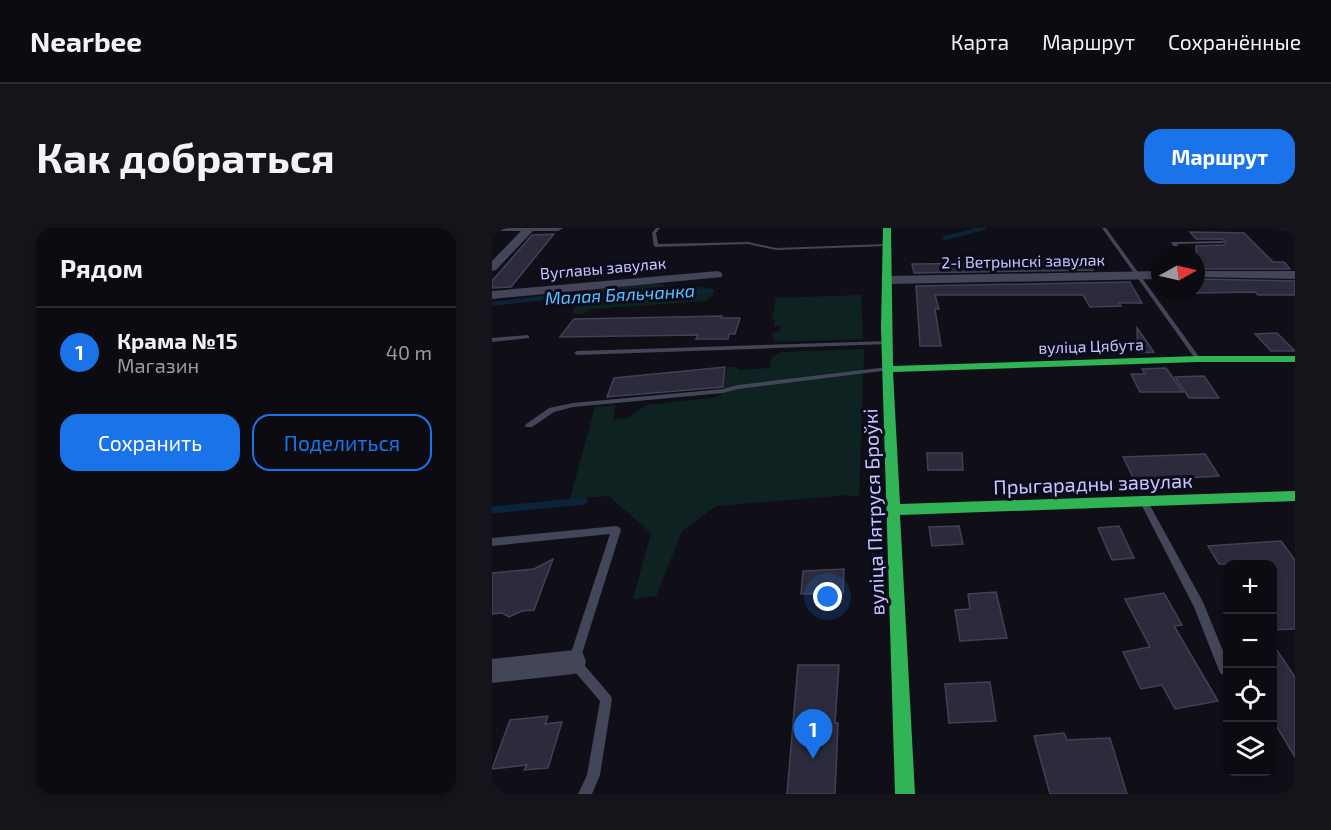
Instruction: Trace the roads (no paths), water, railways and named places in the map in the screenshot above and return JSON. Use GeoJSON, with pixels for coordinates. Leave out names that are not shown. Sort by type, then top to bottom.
{"type":"FeatureCollection","features":[{"type":"Feature","properties":{"kind":"street"},"geometry":{"type":"LineString","coordinates":[[492,228],[558,228]]}},
{"type":"Feature","properties":{"kind":"street"},"geometry":{"type":"LineString","coordinates":[[492,268],[530,228]]}},
{"type":"Feature","properties":{"kind":"street","name":"вуліца Пятруся Броўкі"},"geometry":{"type":"LineString","coordinates":[[887,228],[888,369],[905,794]]}},
{"type":"Feature","properties":{"kind":"street"},"geometry":{"type":"LineString","coordinates":[[1205,273],[1295,275]]}},
{"type":"Feature","properties":{"kind":"street","name":"Вуглавы завулак"},"geometry":{"type":"LineString","coordinates":[[492,295],[718,275]]}},
{"type":"Feature","properties":{"kind":"street","name":"2-і Ветрынскі завулак"},"geometry":{"type":"LineString","coordinates":[[887,279],[1151,275]]}},
{"type":"Feature","properties":{"kind":"street","name":"вуліца Цябута"},"geometry":{"type":"LineString","coordinates":[[888,369],[1198,358],[1295,359]]}},
{"type":"Feature","properties":{"kind":"street","name":"Прыгарадны завулак"},"geometry":{"type":"LineString","coordinates":[[893,510],[1295,496]]}},
{"type":"Feature","properties":{"kind":"street"},"geometry":{"type":"LineString","coordinates":[[492,671],[574,662]]}},
{"type":"Feature","properties":{"kind":"lane"},"geometry":{"type":"LineString","coordinates":[[658,228],[654,233],[656,246],[748,243],[777,249],[887,245]]}},
{"type":"Feature","properties":{"kind":"lane"},"geometry":{"type":"LineString","coordinates":[[1104,228],[1198,358]]}},
{"type":"Feature","properties":{"kind":"lane"},"geometry":{"type":"LineString","coordinates":[[1176,246],[1173,243],[1222,242]]}},
{"type":"Feature","properties":{"kind":"lane"},"geometry":{"type":"LineString","coordinates":[[492,340],[527,337]]}},
{"type":"Feature","properties":{"kind":"lane"},"geometry":{"type":"LineString","coordinates":[[577,353],[888,344]]}},
{"type":"Feature","properties":{"kind":"lane"},"geometry":{"type":"LineString","coordinates":[[529,425],[552,410],[573,405],[723,391],[738,387],[888,369]]}},
{"type":"Feature","properties":{"kind":"lane"},"geometry":{"type":"LineString","coordinates":[[1144,502],[1199,605],[1224,668]]}},
{"type":"Feature","properties":{"kind":"lane"},"geometry":{"type":"LineString","coordinates":[[492,542],[615,530],[574,662],[606,699],[593,775],[585,794]]}},
{"type":"Feature","properties":{"kind":"waterway","name":"Малая Бяльчанка"},"geometry":{"type":"LineString","coordinates":[[945,238],[984,228]]}},
{"type":"Feature","properties":{"kind":"waterway","name":"Малая Бяльчанка"},"geometry":{"type":"LineString","coordinates":[[1281,228],[1295,230]]}},
{"type":"Feature","properties":{"kind":"waterway","name":"Малая Бяльчанка"},"geometry":{"type":"LineString","coordinates":[[492,304],[577,294],[589,296],[712,291]]}},
{"type":"Feature","properties":{"kind":"waterway"},"geometry":{"type":"LineString","coordinates":[[492,510],[584,501]]}},
{"type":"Feature","properties":{"kind":"place","name":"Крама №15"},"geometry":{"type":"Point","coordinates":[813,759]}}]}
